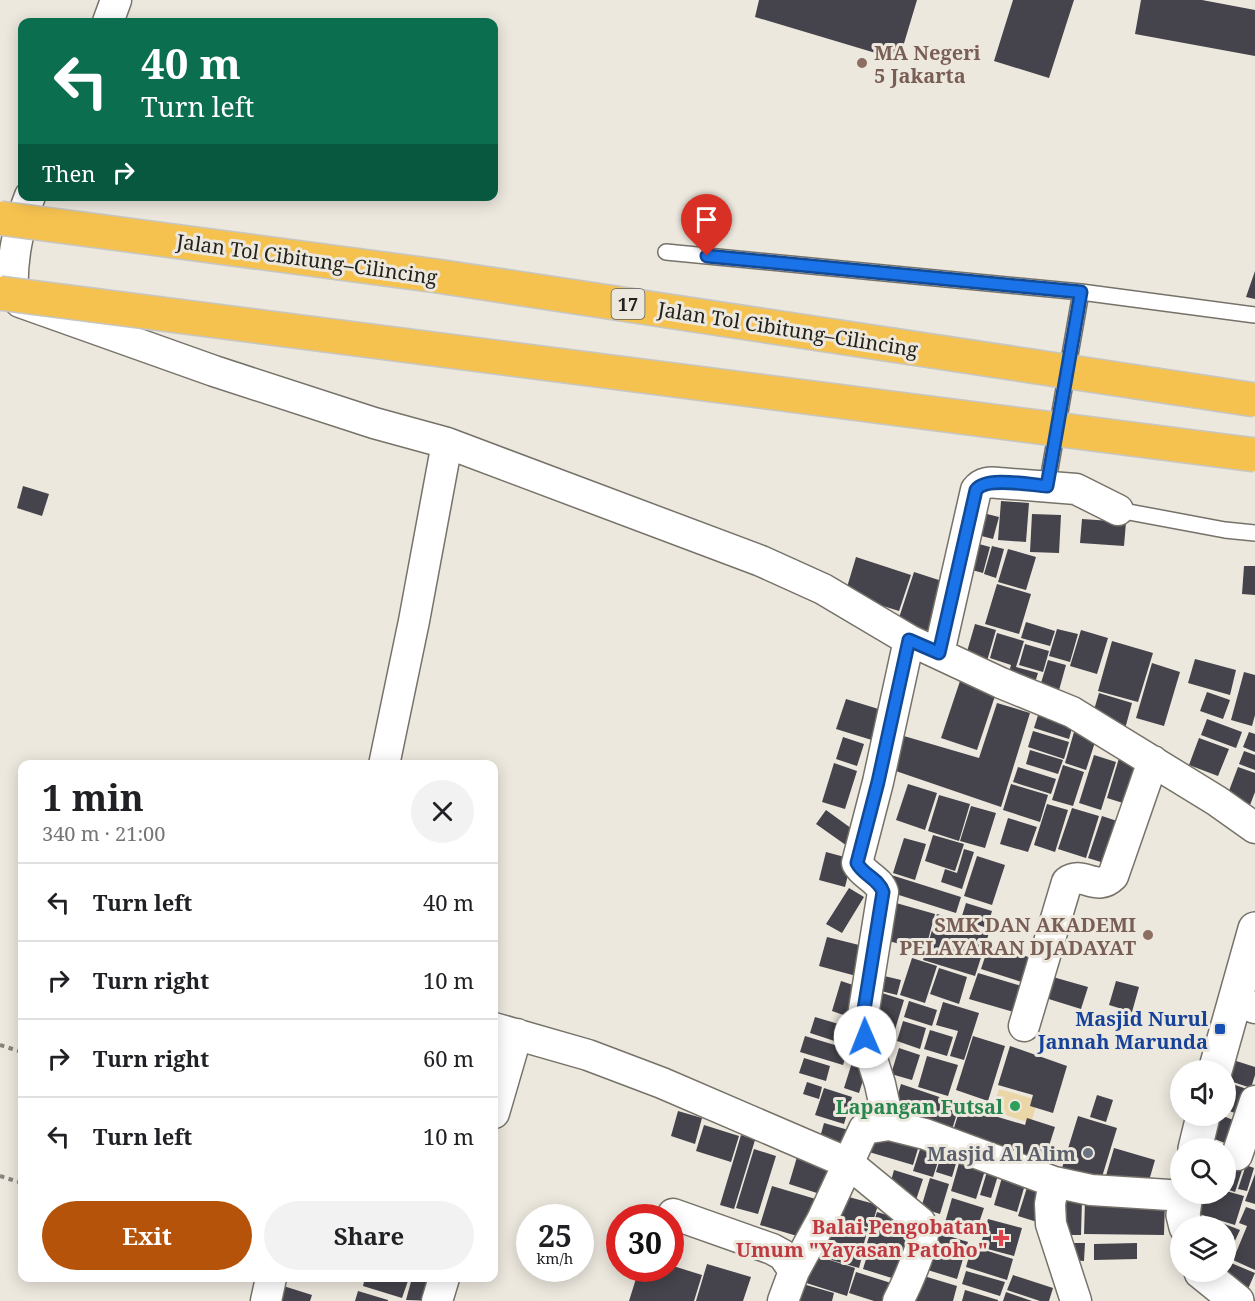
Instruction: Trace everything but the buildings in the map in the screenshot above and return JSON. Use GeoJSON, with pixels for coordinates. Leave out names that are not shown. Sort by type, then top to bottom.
{"type":"FeatureCollection","features":[{"type":"Feature","properties":{"kind":"highway","name":"Jalan Tol Cibitung–Cilincing"},"geometry":{"type":"LineString","coordinates":[[0,218],[449,278],[1255,400]]}},
{"type":"Feature","properties":{"kind":"highway"},"geometry":{"type":"LineString","coordinates":[[0,293],[1255,455]]}},
{"type":"Feature","properties":{"kind":"street"},"geometry":{"type":"LineString","coordinates":[[109,18],[116,0]]}},
{"type":"Feature","properties":{"kind":"street"},"geometry":{"type":"LineString","coordinates":[[28,201],[21,219],[12,281],[13,294],[20,302],[214,371],[374,423],[447,443],[761,561],[823,589],[909,640],[1000,683],[1072,712],[1217,801],[1255,828]]}},
{"type":"Feature","properties":{"kind":"street"},"geometry":{"type":"LineString","coordinates":[[385,760],[447,443]]}},
{"type":"Feature","properties":{"kind":"street"},"geometry":{"type":"LineString","coordinates":[[939,653],[976,490],[979,486],[988,482],[1084,491],[1096,500],[1118,510]]}},
{"type":"Feature","properties":{"kind":"street"},"geometry":{"type":"LineString","coordinates":[[889,1125],[862,1022],[883,892],[879,884],[857,863],[878,782],[909,640]]}},
{"type":"Feature","properties":{"kind":"street"},"geometry":{"type":"LineString","coordinates":[[1024,1026],[1067,882],[1072,878],[1080,878],[1099,884],[1108,881],[1113,876],[1153,761]]}},
{"type":"Feature","properties":{"kind":"street"},"geometry":{"type":"LineString","coordinates":[[1220,1060],[1245,1004],[1255,929]]}},
{"type":"Feature","properties":{"kind":"street"},"geometry":{"type":"LineString","coordinates":[[498,1083],[505,1031],[588,1056],[662,1083],[848,1163],[920,1222],[923,1232],[921,1241],[898,1301]]}},
{"type":"Feature","properties":{"kind":"street"},"geometry":{"type":"LineString","coordinates":[[1225,1138],[1255,1101]]}},
{"type":"Feature","properties":{"kind":"street"},"geometry":{"type":"LineString","coordinates":[[783,1301],[794,1271],[822,1220],[864,1129],[889,1125],[925,1134],[1054,1182],[1186,1206]]}},
{"type":"Feature","properties":{"kind":"street"},"geometry":{"type":"LineString","coordinates":[[1054,1182],[1050,1204],[1052,1224],[1076,1301]]}},
{"type":"Feature","properties":{"kind":"street"},"geometry":{"type":"LineString","coordinates":[[684,1218],[772,1249],[783,1256],[794,1271]]}},
{"type":"Feature","properties":{"kind":"street"},"geometry":{"type":"LineString","coordinates":[[266,1301],[270,1282]]}},
{"type":"Feature","properties":{"kind":"street"},"geometry":{"type":"LineString","coordinates":[[437,1301],[443,1282]]}},
{"type":"Feature","properties":{"kind":"street"},"geometry":{"type":"LineString","coordinates":[[1213,1282],[1237,1301]]}},
{"type":"Feature","properties":{"kind":"lane"},"geometry":{"type":"LineString","coordinates":[[666,252],[1081,292],[1255,315]]}},
{"type":"Feature","properties":{"kind":"lane"},"geometry":{"type":"LineString","coordinates":[[1047,486],[1081,292]]}},
{"type":"Feature","properties":{"kind":"lane"},"geometry":{"type":"LineString","coordinates":[[1118,510],[1225,530],[1255,533]]}},
{"type":"Feature","properties":{"kind":"path"},"geometry":{"type":"LineString","coordinates":[[0,1045],[18,1051]]}},
{"type":"Feature","properties":{"kind":"path"},"geometry":{"type":"LineString","coordinates":[[0,1176],[18,1182]]}},
{"type":"Feature","properties":{"kind":"shaded area","name":"Lapangan Futsal"},"geometry":{"type":"Polygon","coordinates":[[[999,1089],[1038,1100],[1031,1123],[992,1111],[999,1089]]]}},
{"type":"Feature","properties":{"kind":"place","name":"MA Negeri 5 Jakarta"},"geometry":{"type":"Point","coordinates":[862,63]}},
{"type":"Feature","properties":{"kind":"place","name":"SMK DAN AKADEMI PELAYARAN DJADAYAT"},"geometry":{"type":"Point","coordinates":[1148,935]}},
{"type":"Feature","properties":{"kind":"place","name":"Masjid Nurul Jannah Marunda"},"geometry":{"type":"Point","coordinates":[1220,1029]}},
{"type":"Feature","properties":{"kind":"place","name":"Lapangan Futsal"},"geometry":{"type":"Point","coordinates":[1015,1106]}},
{"type":"Feature","properties":{"kind":"place","name":"Masjid Al Alim"},"geometry":{"type":"Point","coordinates":[1088,1153]}},
{"type":"Feature","properties":{"kind":"place","name":"Balai Pengobatan Umum \"Yayasan Patoho\""},"geometry":{"type":"Point","coordinates":[1001,1238]}},
{"type":"Feature","properties":{"kind":"route"},"geometry":{"type":"LineString","coordinates":[[707,256],[1081,292],[1047,486],[988,482],[979,486],[976,490],[939,653],[909,640],[878,782],[857,863],[879,884],[883,892],[862,1022],[865,1037]]}}]}
